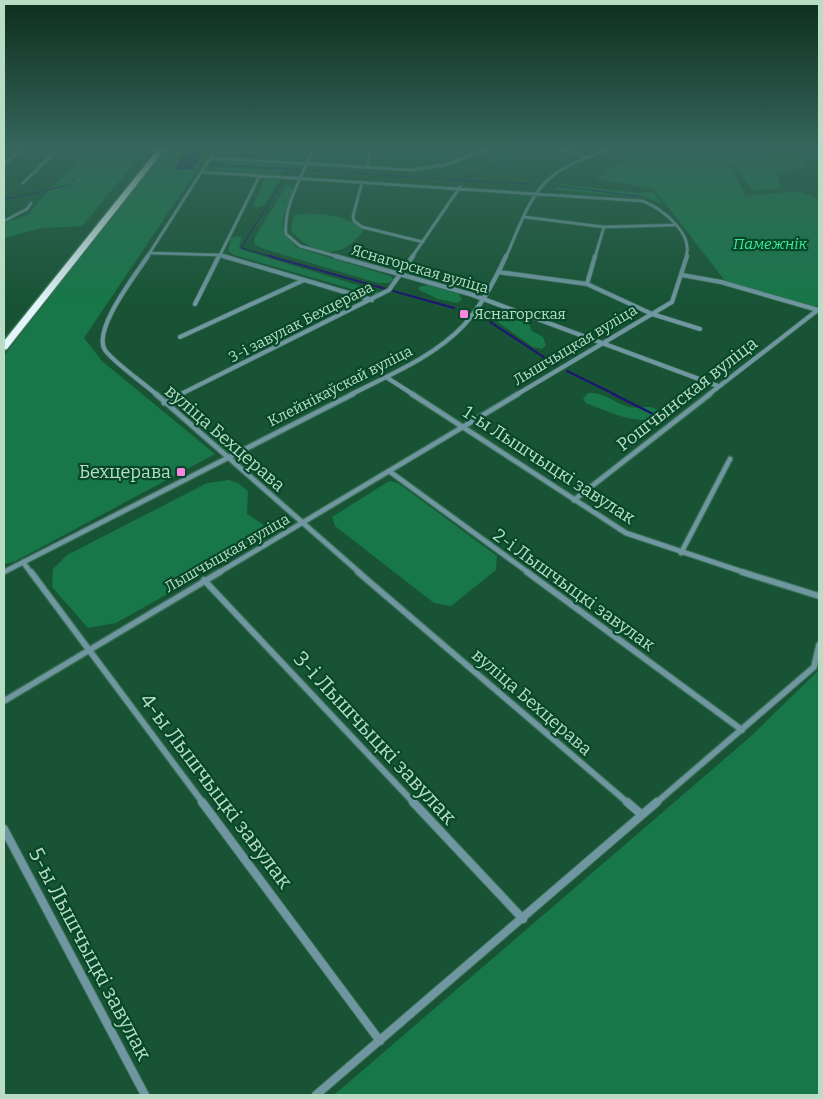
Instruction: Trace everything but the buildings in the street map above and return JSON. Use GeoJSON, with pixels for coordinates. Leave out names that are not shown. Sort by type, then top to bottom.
{"type":"FeatureCollection","features":[{"type":"Feature","properties":{"kind":"highway"},"geometry":{"type":"LineString","coordinates":[[4,336],[114,200]]}},
{"type":"Feature","properties":{"kind":"highway"},"geometry":{"type":"LineString","coordinates":[[4,346],[121,200]]}},
{"type":"Feature","properties":{"kind":"street","name":"вуліца Бехцерава"},"geometry":{"type":"LineString","coordinates":[[183,200],[106,322],[101,338],[105,350],[164,403],[229,457],[302,524],[642,815]]}},
{"type":"Feature","properties":{"kind":"street"},"geometry":{"type":"LineString","coordinates":[[195,304],[247,200]]}},
{"type":"Feature","properties":{"kind":"street","name":"Яснагорская вуліца"},"geometry":{"type":"LineString","coordinates":[[293,200],[285,227],[287,236],[300,246],[484,299],[718,386]]}},
{"type":"Feature","properties":{"kind":"street"},"geometry":{"type":"LineString","coordinates":[[357,200],[353,216],[354,221],[362,227],[423,242]]}},
{"type":"Feature","properties":{"kind":"street","name":"3-і завулак Бехцерава"},"geometry":{"type":"LineString","coordinates":[[164,403],[373,300],[389,290],[452,200]]}},
{"type":"Feature","properties":{"kind":"street","name":"Клейнікаўскай вуліца"},"geometry":{"type":"LineString","coordinates":[[4,571],[386,377],[438,348],[463,326],[484,299],[533,200]]}},
{"type":"Feature","properties":{"kind":"street","name":"Лышчыцкая вуліца"},"geometry":{"type":"LineString","coordinates":[[4,701],[672,302],[688,252],[687,244],[661,208],[643,201],[635,200]]}},
{"type":"Feature","properties":{"kind":"street"},"geometry":{"type":"LineString","coordinates":[[4,221],[27,209],[31,203]]}},
{"type":"Feature","properties":{"kind":"street"},"geometry":{"type":"LineString","coordinates":[[525,216],[604,227],[674,225]]}},
{"type":"Feature","properties":{"kind":"street"},"geometry":{"type":"LineString","coordinates":[[587,284],[604,227]]}},
{"type":"Feature","properties":{"kind":"street"},"geometry":{"type":"LineString","coordinates":[[150,253],[220,255],[373,300]]}},
{"type":"Feature","properties":{"kind":"street"},"geometry":{"type":"LineString","coordinates":[[498,272],[587,284],[652,314],[700,330]]}},
{"type":"Feature","properties":{"kind":"street"},"geometry":{"type":"LineString","coordinates":[[682,275],[721,282],[818,309]]}},
{"type":"Feature","properties":{"kind":"street"},"geometry":{"type":"LineString","coordinates":[[180,337],[305,280]]}},
{"type":"Feature","properties":{"kind":"street","name":"Рошчынская вуліца"},"geometry":{"type":"LineString","coordinates":[[574,500],[818,309]]}},
{"type":"Feature","properties":{"kind":"street","name":"1-ы Лышчыцкі завулак"},"geometry":{"type":"LineString","coordinates":[[386,377],[626,533],[681,553],[819,596]]}},
{"type":"Feature","properties":{"kind":"street"},"geometry":{"type":"LineString","coordinates":[[681,553],[730,459]]}},
{"type":"Feature","properties":{"kind":"street","name":"2-і Лышчыцкі завулак"},"geometry":{"type":"LineString","coordinates":[[390,471],[742,730]]}},
{"type":"Feature","properties":{"kind":"street","name":"4-ы Лышчыцкі завулак"},"geometry":{"type":"LineString","coordinates":[[24,562],[380,1041]]}},
{"type":"Feature","properties":{"kind":"street","name":"3-і Лышчыцкі завулак"},"geometry":{"type":"LineString","coordinates":[[204,580],[523,919]]}},
{"type":"Feature","properties":{"kind":"street"},"geometry":{"type":"LineString","coordinates":[[316,1095],[814,667],[819,645]]}},
{"type":"Feature","properties":{"kind":"street","name":"5-ы Лышчыцкі завулак"},"geometry":{"type":"LineString","coordinates":[[4,828],[144,1095]]}},
{"type":"Feature","properties":{"kind":"green space"},"geometry":{"type":"Polygon","coordinates":[[[39,200],[103,200],[82,226],[42,228],[4,238],[4,223],[28,215],[39,200]]]}},
{"type":"Feature","properties":{"kind":"green space"},"geometry":{"type":"Polygon","coordinates":[[[125,200],[177,200],[84,338],[102,361],[215,454],[14,562],[4,564],[4,356],[125,200]]]}},
{"type":"Feature","properties":{"kind":"green space"},"geometry":{"type":"Polygon","coordinates":[[[256,200],[267,200],[260,207],[253,207],[256,200]]]}},
{"type":"Feature","properties":{"kind":"green space"},"geometry":{"type":"Polygon","coordinates":[[[277,200],[290,200],[284,215],[283,228],[290,241],[298,248],[390,276],[394,279],[389,283],[378,283],[264,249],[254,244],[255,237],[277,200]]]}},
{"type":"Feature","properties":{"kind":"green space","name":"Памежнік"},"geometry":{"type":"Polygon","coordinates":[[[663,200],[819,200],[819,304],[813,308],[726,282],[663,200]]]}},
{"type":"Feature","properties":{"kind":"green space"},"geometry":{"type":"Polygon","coordinates":[[[294,215],[330,215],[349,221],[363,231],[355,241],[337,251],[319,250],[309,246],[291,231],[294,215]]]}},
{"type":"Feature","properties":{"kind":"green space"},"geometry":{"type":"Polygon","coordinates":[[[236,236],[242,237],[239,248],[243,250],[380,292],[369,294],[234,255],[228,251],[231,238],[236,236]]]}},
{"type":"Feature","properties":{"kind":"green space"},"geometry":{"type":"Polygon","coordinates":[[[428,285],[459,294],[462,300],[457,303],[438,299],[419,290],[419,287],[428,285]]]}},
{"type":"Feature","properties":{"kind":"green space"},"geometry":{"type":"Polygon","coordinates":[[[505,315],[528,321],[532,331],[543,337],[546,345],[542,349],[533,347],[496,321],[496,318],[505,315]]]}},
{"type":"Feature","properties":{"kind":"green space"},"geometry":{"type":"Polygon","coordinates":[[[588,393],[600,394],[630,407],[651,407],[659,410],[664,414],[664,417],[655,420],[645,420],[614,414],[586,403],[583,399],[588,393]]]}},
{"type":"Feature","properties":{"kind":"green space"},"geometry":{"type":"Polygon","coordinates":[[[229,480],[238,483],[248,491],[247,514],[264,525],[260,535],[187,583],[116,623],[88,628],[52,587],[53,569],[67,555],[207,483],[229,480]]]}},
{"type":"Feature","properties":{"kind":"green space"},"geometry":{"type":"Polygon","coordinates":[[[389,481],[398,483],[497,556],[496,570],[451,606],[434,603],[335,526],[332,517],[389,481]]]}},
{"type":"Feature","properties":{"kind":"green space"},"geometry":{"type":"Polygon","coordinates":[[[819,670],[819,1095],[334,1095],[750,737],[819,670]]]}},
{"type":"Feature","properties":{"kind":"waterway"},"geometry":{"type":"LineString","coordinates":[[270,200],[241,248],[273,257]]}},
{"type":"Feature","properties":{"kind":"waterway"},"geometry":{"type":"LineString","coordinates":[[269,256],[386,289]]}},
{"type":"Feature","properties":{"kind":"waterway"},"geometry":{"type":"LineString","coordinates":[[393,291],[454,308]]}},
{"type":"Feature","properties":{"kind":"waterway"},"geometry":{"type":"LineString","coordinates":[[490,322],[556,365]]}},
{"type":"Feature","properties":{"kind":"waterway"},"geometry":{"type":"LineString","coordinates":[[567,371],[616,395]]}},
{"type":"Feature","properties":{"kind":"waterway"},"geometry":{"type":"LineString","coordinates":[[613,394],[659,417]]}},
{"type":"Feature","properties":{"kind":"place","name":"Яснагорская"},"geometry":{"type":"Point","coordinates":[464,314]}},
{"type":"Feature","properties":{"kind":"place","name":"Бехцерава"},"geometry":{"type":"Point","coordinates":[181,472]}}]}
